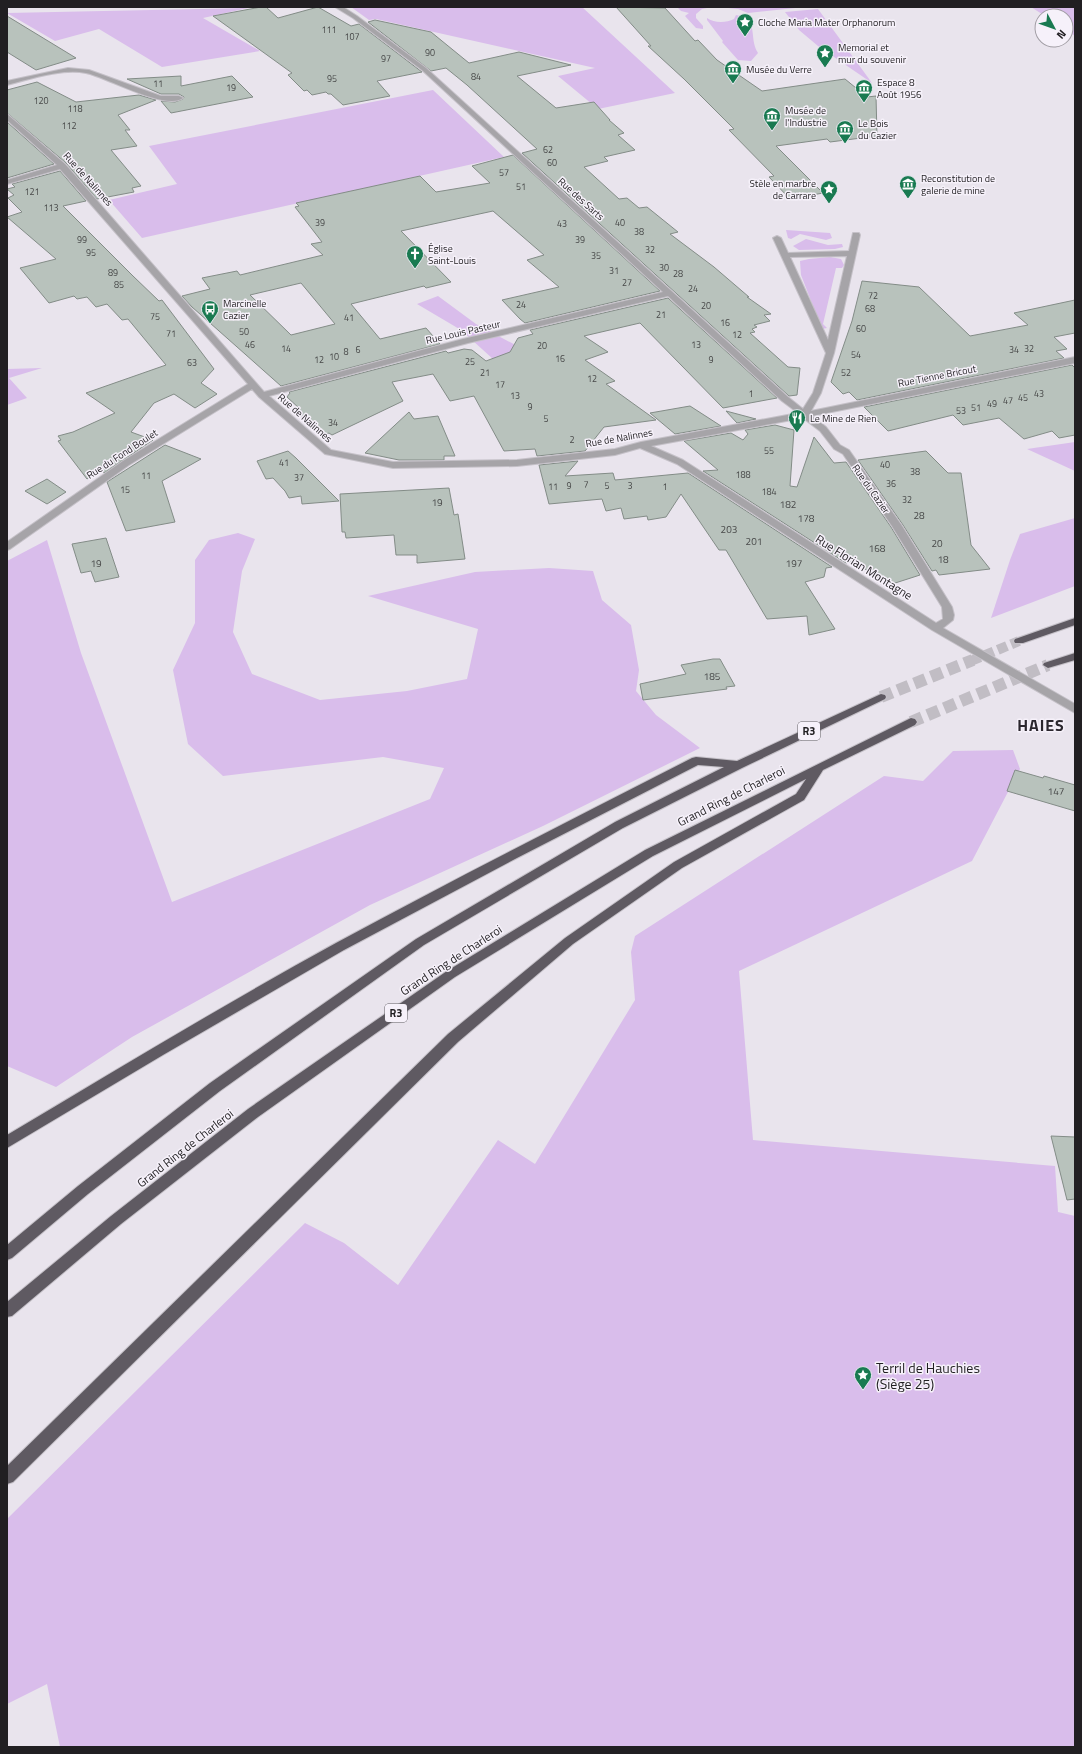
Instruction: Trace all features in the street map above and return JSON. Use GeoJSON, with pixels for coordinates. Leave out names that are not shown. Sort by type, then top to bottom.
{"type":"FeatureCollection","features":[{"type":"Feature","properties":{"kind":"highway"},"geometry":{"type":"LineString","coordinates":[[1019,641],[1075,621]]}},
{"type":"Feature","properties":{"kind":"highway"},"geometry":{"type":"LineString","coordinates":[[1048,665],[1075,656]]}},
{"type":"Feature","properties":{"kind":"highway","name":"Grand Ring de Charleroi"},"geometry":{"type":"LineString","coordinates":[[7,1254],[83,1190],[215,1087],[420,942],[619,825],[738,765],[881,697]]}},
{"type":"Feature","properties":{"kind":"highway","name":"Grand Ring de Charleroi"},"geometry":{"type":"LineString","coordinates":[[7,1311],[116,1220],[253,1113],[451,974],[649,853],[911,722]]}},
{"type":"Feature","properties":{"kind":"highway"},"geometry":{"type":"LineString","coordinates":[[7,1142],[158,1051],[340,947],[518,852],[696,761],[738,765]]}},
{"type":"Feature","properties":{"kind":"highway"},"geometry":{"type":"LineString","coordinates":[[7,1477],[453,1038],[569,941],[672,870],[800,797],[820,767]]}},
{"type":"Feature","properties":{"kind":"street","name":"Rue des Sarts"},"geometry":{"type":"LineString","coordinates":[[338,7],[355,17],[424,69],[804,415]]}},
{"type":"Feature","properties":{"kind":"street"},"geometry":{"type":"LineString","coordinates":[[7,83],[68,70],[87,71],[160,98],[179,98]]}},
{"type":"Feature","properties":{"kind":"street","name":"Rue de Nalinnes"},"geometry":{"type":"LineString","coordinates":[[7,116],[62,166],[262,395],[328,452],[393,465],[517,462],[615,452],[641,445],[804,415]]}},
{"type":"Feature","properties":{"kind":"street"},"geometry":{"type":"LineString","coordinates":[[7,182],[62,166]]}},
{"type":"Feature","properties":{"kind":"street"},"geometry":{"type":"LineString","coordinates":[[804,415],[817,393],[830,353],[856,235]]}},
{"type":"Feature","properties":{"kind":"street"},"geometry":{"type":"LineString","coordinates":[[777,238],[830,353]]}},
{"type":"Feature","properties":{"kind":"street"},"geometry":{"type":"LineString","coordinates":[[785,255],[852,253]]}},
{"type":"Feature","properties":{"kind":"street","name":"Rue Louis Pasteur"},"geometry":{"type":"LineString","coordinates":[[262,395],[466,341],[670,293]]}},
{"type":"Feature","properties":{"kind":"street","name":"Rue Tienne Bricout"},"geometry":{"type":"LineString","coordinates":[[804,415],[1075,360]]}},
{"type":"Feature","properties":{"kind":"street","name":"Rue du Fond Boulet"},"geometry":{"type":"LineString","coordinates":[[7,547],[126,462],[253,385]]}},
{"type":"Feature","properties":{"kind":"street","name":"Rue du Cazier"},"geometry":{"type":"LineString","coordinates":[[804,415],[823,429],[837,448],[846,452],[909,546],[948,609],[948,620],[936,628]]}},
{"type":"Feature","properties":{"kind":"street","name":"Rue Florian Montagne"},"geometry":{"type":"LineString","coordinates":[[641,445],[680,462],[936,628],[1075,709]]}},
{"type":"Feature","properties":{"kind":"shaded area"},"geometry":{"type":"Polygon","coordinates":[[[351,7],[582,7],[675,93],[598,109],[558,76],[595,68],[376,19],[369,20],[351,7]]]}},
{"type":"Feature","properties":{"kind":"shaded area"},"geometry":{"type":"Polygon","coordinates":[[[677,7],[712,7],[702,9],[696,14],[696,18],[703,26],[703,29],[696,28],[685,16],[689,13],[681,11],[677,7]]]}},
{"type":"Feature","properties":{"kind":"shaded area"},"geometry":{"type":"Polygon","coordinates":[[[718,7],[805,7],[748,13],[738,9],[718,7]]]}},
{"type":"Feature","properties":{"kind":"shaded area"},"geometry":{"type":"Polygon","coordinates":[[[1031,7],[1075,7],[1075,36],[1074,8],[1034,9],[1031,7]]]}},
{"type":"Feature","properties":{"kind":"shaded area"},"geometry":{"type":"Polygon","coordinates":[[[248,8],[203,18],[260,51],[162,67],[99,29],[55,41],[7,13],[248,8]]]}},
{"type":"Feature","properties":{"kind":"shaded area"},"geometry":{"type":"Polygon","coordinates":[[[818,9],[872,83],[818,46],[799,30],[785,12],[818,9]]]}},
{"type":"Feature","properties":{"kind":"shaded area"},"geometry":{"type":"Polygon","coordinates":[[[736,15],[748,20],[751,25],[755,47],[758,53],[751,61],[738,60],[722,42],[723,41],[707,20],[707,18],[717,22],[727,21],[734,19],[736,15]]]}},
{"type":"Feature","properties":{"kind":"shaded area"},"geometry":{"type":"Polygon","coordinates":[[[433,90],[504,157],[142,238],[109,200],[177,184],[149,146],[433,90]]]}},
{"type":"Feature","properties":{"kind":"shaded area"},"geometry":{"type":"Polygon","coordinates":[[[786,230],[830,233],[832,238],[826,240],[800,234],[791,239],[788,238],[786,230]]]}},
{"type":"Feature","properties":{"kind":"shaded area"},"geometry":{"type":"Polygon","coordinates":[[[806,239],[828,245],[842,244],[843,247],[835,249],[799,250],[793,246],[806,239]]]}},
{"type":"Feature","properties":{"kind":"shaded area"},"geometry":{"type":"Polygon","coordinates":[[[830,257],[841,259],[844,265],[842,268],[836,268],[823,324],[827,328],[822,329],[801,275],[800,261],[830,257]]]}},
{"type":"Feature","properties":{"kind":"shaded area"},"geometry":{"type":"Polygon","coordinates":[[[438,296],[476,324],[536,356],[504,369],[461,330],[417,304],[438,296]]]}},
{"type":"Feature","properties":{"kind":"shaded area"},"geometry":{"type":"Polygon","coordinates":[[[42,368],[9,378],[27,398],[7,405],[7,369],[42,368]]]}},
{"type":"Feature","properties":{"kind":"shaded area"},"geometry":{"type":"Polygon","coordinates":[[[1075,442],[1075,471],[1027,449],[1075,442]]]}},
{"type":"Feature","properties":{"kind":"shaded area"},"geometry":{"type":"Polygon","coordinates":[[[1075,518],[1075,586],[991,618],[1020,534],[1075,518]]]}},
{"type":"Feature","properties":{"kind":"shaded area"},"geometry":{"type":"Polygon","coordinates":[[[238,533],[255,539],[242,571],[233,632],[252,674],[320,700],[407,691],[467,679],[478,629],[368,596],[475,572],[549,568],[593,571],[602,600],[631,625],[639,670],[636,691],[656,715],[700,748],[543,826],[370,905],[132,1037],[56,1087],[7,1066],[7,561],[47,540],[81,653],[172,902],[430,799],[444,768],[383,757],[223,776],[188,744],[173,670],[195,623],[195,560],[209,540],[238,533]]]}},
{"type":"Feature","properties":{"kind":"shaded area"},"geometry":{"type":"Polygon","coordinates":[[[1013,750],[1020,769],[972,861],[739,971],[753,1140],[1055,1166],[1058,1212],[1075,1216],[1075,1747],[60,1747],[47,1684],[7,1704],[7,1519],[305,1223],[344,1243],[398,1285],[498,1140],[535,1164],[635,1000],[631,952],[635,936],[884,776],[923,781],[953,751],[1013,750]]]}},
{"type":"Feature","properties":{"kind":"building"},"geometry":{"type":"Polygon","coordinates":[[[266,7],[278,18],[318,7],[351,26],[359,24],[422,72],[377,81],[390,96],[343,105],[331,94],[326,92],[312,95],[307,90],[304,91],[288,75],[292,73],[213,16],[266,7]]]}},
{"type":"Feature","properties":{"kind":"building"},"geometry":{"type":"Polygon","coordinates":[[[616,7],[665,8],[695,41],[698,40],[717,60],[762,91],[845,79],[867,97],[876,96],[877,136],[830,142],[827,139],[776,146],[823,193],[790,199],[769,177],[774,176],[729,130],[734,129],[684,79],[648,46],[651,46],[616,7]]]}},
{"type":"Feature","properties":{"kind":"building"},"geometry":{"type":"Polygon","coordinates":[[[7,16],[76,58],[36,70],[7,52],[7,16]]]}},
{"type":"Feature","properties":{"kind":"building"},"geometry":{"type":"Polygon","coordinates":[[[375,20],[431,32],[469,63],[519,52],[571,65],[517,76],[556,108],[594,102],[609,120],[624,133],[618,135],[635,150],[604,157],[608,161],[584,167],[619,199],[627,198],[639,208],[647,207],[678,232],[670,234],[714,267],[749,297],[747,297],[771,314],[764,315],[770,321],[754,325],[757,327],[752,329],[755,332],[750,333],[788,367],[800,368],[797,395],[789,396],[522,153],[537,149],[467,85],[446,68],[431,71],[368,22],[375,20]]]}},
{"type":"Feature","properties":{"kind":"building"},"geometry":{"type":"Polygon","coordinates":[[[181,76],[181,86],[232,76],[253,97],[171,113],[161,101],[175,102],[183,99],[184,97],[179,94],[161,94],[127,79],[181,76]]]}},
{"type":"Feature","properties":{"kind":"building"},"geometry":{"type":"Polygon","coordinates":[[[37,82],[76,102],[139,95],[156,100],[118,115],[130,130],[125,130],[137,146],[111,150],[141,186],[132,188],[134,192],[97,199],[66,163],[7,113],[7,90],[37,82]]]}},
{"type":"Feature","properties":{"kind":"building"},"geometry":{"type":"Polygon","coordinates":[[[7,122],[54,164],[7,178],[7,122]]]}},
{"type":"Feature","properties":{"kind":"building"},"geometry":{"type":"Polygon","coordinates":[[[513,155],[660,291],[525,323],[502,300],[559,287],[527,260],[544,255],[493,211],[401,231],[451,282],[426,288],[424,286],[351,304],[380,339],[426,328],[440,344],[281,386],[192,307],[182,296],[210,289],[202,278],[237,271],[240,275],[323,255],[311,244],[322,242],[295,207],[299,206],[296,203],[420,176],[436,192],[490,183],[472,166],[513,155]],[[301,283],[250,295],[291,335],[335,324],[301,283]]]}},
{"type":"Feature","properties":{"kind":"building"},"geometry":{"type":"Polygon","coordinates":[[[60,171],[86,201],[63,206],[159,301],[162,300],[214,369],[201,383],[217,394],[195,408],[174,394],[154,403],[131,432],[153,440],[104,473],[102,468],[87,479],[58,441],[61,440],[58,436],[73,432],[115,413],[86,393],[166,365],[128,319],[122,320],[107,304],[96,307],[87,297],[77,299],[74,296],[49,303],[20,268],[56,259],[7,217],[22,212],[8,198],[14,195],[7,189],[15,187],[12,184],[60,171]]]}},
{"type":"Feature","properties":{"kind":"building"},"geometry":{"type":"Polygon","coordinates":[[[862,281],[919,287],[970,336],[1028,325],[1014,313],[1075,300],[1075,333],[1054,337],[1067,349],[1056,351],[1064,358],[857,400],[849,392],[843,394],[831,382],[852,321],[862,281]]]}},
{"type":"Feature","properties":{"kind":"building"},"geometry":{"type":"Polygon","coordinates":[[[668,298],[777,398],[723,408],[640,323],[584,336],[608,352],[585,360],[615,381],[606,384],[656,420],[604,427],[585,451],[537,456],[535,449],[504,451],[474,396],[450,401],[433,374],[392,382],[403,401],[332,435],[329,433],[326,434],[295,411],[300,409],[287,397],[290,393],[289,392],[446,351],[448,353],[464,349],[472,350],[486,361],[510,352],[518,338],[533,334],[530,330],[668,298]]]}},
{"type":"Feature","properties":{"kind":"building"},"geometry":{"type":"Polygon","coordinates":[[[1072,365],[1075,368],[1075,435],[1059,438],[1052,431],[1024,439],[999,418],[963,425],[953,415],[888,431],[864,407],[1072,365]]]}},
{"type":"Feature","properties":{"kind":"building"},"geometry":{"type":"Polygon","coordinates":[[[690,406],[721,426],[675,434],[650,413],[690,406]]]}},
{"type":"Feature","properties":{"kind":"building"},"geometry":{"type":"Polygon","coordinates":[[[726,411],[756,419],[737,423],[726,411]]]}},
{"type":"Feature","properties":{"kind":"building"},"geometry":{"type":"Polygon","coordinates":[[[409,412],[414,419],[438,416],[455,456],[444,456],[444,460],[399,460],[365,453],[409,412]]]}},
{"type":"Feature","properties":{"kind":"building"},"geometry":{"type":"Polygon","coordinates":[[[775,425],[794,430],[790,486],[797,487],[814,437],[834,463],[846,462],[891,527],[920,575],[889,585],[853,561],[846,563],[703,471],[718,470],[684,441],[731,433],[743,440],[748,434],[745,430],[775,425]]]}},
{"type":"Feature","properties":{"kind":"building"},"geometry":{"type":"Polygon","coordinates":[[[165,445],[201,459],[162,481],[175,522],[126,531],[107,482],[165,445]]]}},
{"type":"Feature","properties":{"kind":"building"},"geometry":{"type":"Polygon","coordinates":[[[288,451],[339,501],[302,504],[301,496],[289,498],[285,491],[273,478],[266,479],[257,461],[288,451]]]}},
{"type":"Feature","properties":{"kind":"building"},"geometry":{"type":"Polygon","coordinates":[[[926,451],[948,473],[961,473],[971,545],[990,569],[939,575],[936,570],[932,571],[903,525],[858,460],[926,451]]]}},
{"type":"Feature","properties":{"kind":"building"},"geometry":{"type":"Polygon","coordinates":[[[578,461],[565,476],[613,473],[615,480],[688,473],[832,567],[826,568],[824,577],[805,582],[835,629],[809,635],[807,616],[767,619],[726,550],[719,550],[681,494],[666,517],[648,520],[647,516],[624,519],[621,508],[606,511],[602,499],[549,504],[539,465],[578,461]]]}},
{"type":"Feature","properties":{"kind":"building"},"geometry":{"type":"Polygon","coordinates":[[[47,479],[66,492],[47,504],[25,491],[47,479]]]}},
{"type":"Feature","properties":{"kind":"building"},"geometry":{"type":"Polygon","coordinates":[[[449,488],[454,515],[458,514],[465,559],[417,563],[417,555],[396,555],[394,535],[346,538],[345,532],[342,532],[340,494],[449,488]]]}},
{"type":"Feature","properties":{"kind":"building"},"geometry":{"type":"Polygon","coordinates":[[[106,538],[119,577],[95,582],[91,571],[81,573],[72,544],[106,538]]]}},
{"type":"Feature","properties":{"kind":"building"},"geometry":{"type":"Polygon","coordinates":[[[720,659],[735,686],[726,687],[727,689],[643,700],[640,684],[686,674],[681,665],[720,659]]]}},
{"type":"Feature","properties":{"kind":"building"},"geometry":{"type":"Polygon","coordinates":[[[1015,770],[1043,778],[1044,776],[1075,785],[1075,811],[1007,791],[1015,770]]]}},
{"type":"Feature","properties":{"kind":"building"},"geometry":{"type":"Polygon","coordinates":[[[1051,1136],[1075,1137],[1075,1199],[1067,1200],[1051,1136]]]}},
{"type":"Feature","properties":{"kind":"tunnel"},"geometry":{"type":"LineString","coordinates":[[971,661],[1019,641]]}},
{"type":"Feature","properties":{"kind":"tunnel"},"geometry":{"type":"LineString","coordinates":[[881,697],[973,660]]}},
{"type":"Feature","properties":{"kind":"tunnel"},"geometry":{"type":"LineString","coordinates":[[911,722],[1048,665]]}},
{"type":"Feature","properties":{"kind":"place","name":"Cloche Maria Mater Orphanorum"},"geometry":{"type":"Point","coordinates":[745,37]}},
{"type":"Feature","properties":{"kind":"place","name":"Memorial et mur du souvenir"},"geometry":{"type":"Point","coordinates":[825,68]}},
{"type":"Feature","properties":{"kind":"place","name":"Musée du Verre"},"geometry":{"type":"Point","coordinates":[733,84]}},
{"type":"Feature","properties":{"kind":"place","name":"Espace 8 Août 1956"},"geometry":{"type":"Point","coordinates":[864,103]}},
{"type":"Feature","properties":{"kind":"place","name":"Musée de l'Industrie"},"geometry":{"type":"Point","coordinates":[772,131]}},
{"type":"Feature","properties":{"kind":"place","name":"Le Bois du Cazier"},"geometry":{"type":"Point","coordinates":[845,144]}},
{"type":"Feature","properties":{"kind":"place","name":"Reconstitution de galerie de mine"},"geometry":{"type":"Point","coordinates":[908,199]}},
{"type":"Feature","properties":{"kind":"place","name":"Stèle en marbre de Carrare"},"geometry":{"type":"Point","coordinates":[829,204]}},
{"type":"Feature","properties":{"kind":"place","name":"Église Saint-Louis"},"geometry":{"type":"Point","coordinates":[415,269]}},
{"type":"Feature","properties":{"kind":"place","name":"Marcinelle Cazier"},"geometry":{"type":"Point","coordinates":[210,324]}},
{"type":"Feature","properties":{"kind":"place","name":"Le Mine de Rien"},"geometry":{"type":"Point","coordinates":[797,433]}},
{"type":"Feature","properties":{"kind":"place","name":"Terril de Hauchies (Siège 25)"},"geometry":{"type":"Point","coordinates":[863,1390]}},
{"type":"Feature","properties":{"kind":"district","name":"HAIES"},"geometry":{"type":"Point","coordinates":[1041,725]}}]}
